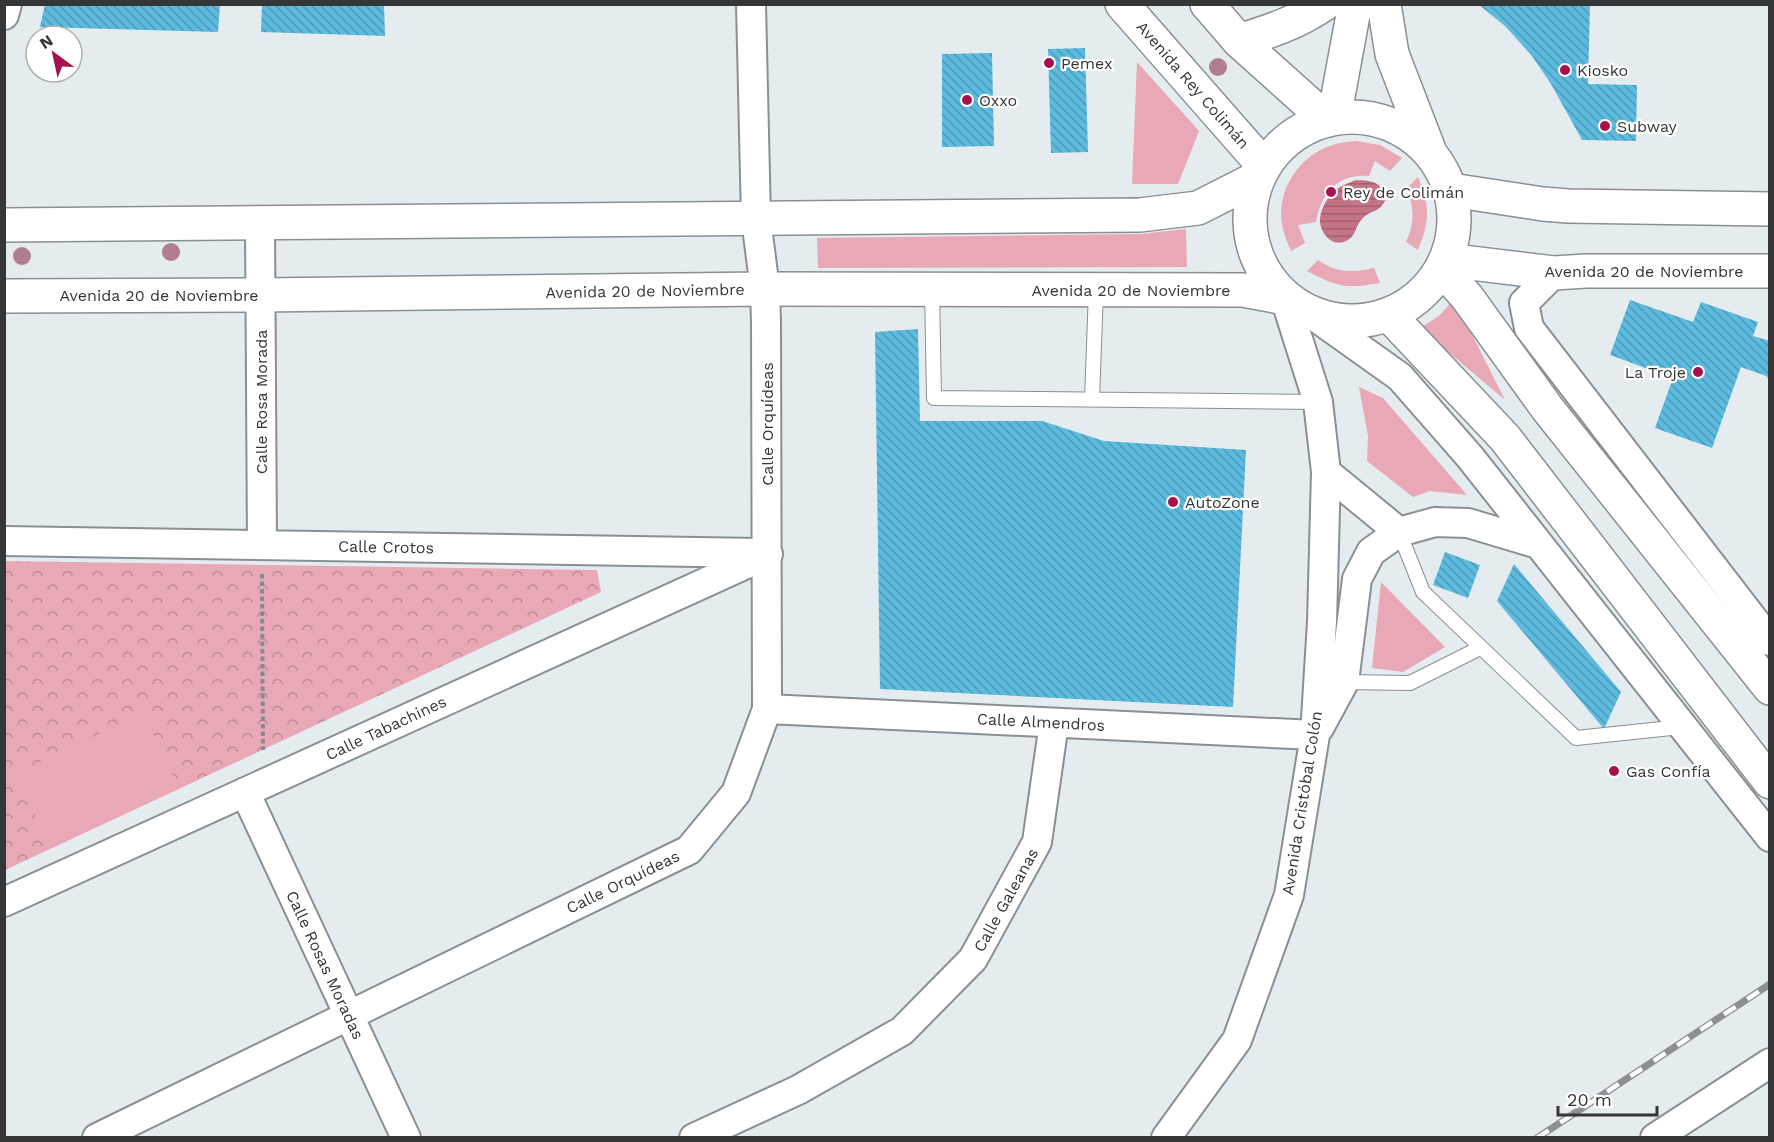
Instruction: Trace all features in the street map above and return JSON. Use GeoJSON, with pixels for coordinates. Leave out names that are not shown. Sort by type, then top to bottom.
{"type":"FeatureCollection","features":[{"type":"Feature","properties":{"kind":"main road","name":"Avenida Rey Colimán"},"geometry":{"type":"LineString","coordinates":[[1122,4],[1261,172]]}},
{"type":"Feature","properties":{"kind":"main road"},"geometry":{"type":"LineString","coordinates":[[1207,4],[1239,41],[1331,119]]}},
{"type":"Feature","properties":{"kind":"main road"},"geometry":{"type":"LineString","coordinates":[[1239,41],[1294,22],[1324,4]]}},
{"type":"Feature","properties":{"kind":"main road"},"geometry":{"type":"LineString","coordinates":[[1331,119],[1355,4]]}},
{"type":"Feature","properties":{"kind":"main road"},"geometry":{"type":"LineString","coordinates":[[1384,4],[1392,54],[1429,150],[1441,168],[1451,190],[1455,213],[1453,237],[1444,264],[1421,294],[1389,315],[1364,321],[1338,321],[1314,315],[1285,298],[1263,270],[1253,248],[1249,224],[1251,200],[1261,172],[1281,146],[1302,130],[1331,119],[1355,116],[1375,119],[1395,126],[1429,150]]}},
{"type":"Feature","properties":{"kind":"main road"},"geometry":{"type":"LineString","coordinates":[[4,225],[1140,215],[1198,208],[1261,172]]}},
{"type":"Feature","properties":{"kind":"main road"},"geometry":{"type":"LineString","coordinates":[[1451,190],[1560,206],[1770,209]]}},
{"type":"Feature","properties":{"kind":"main road"},"geometry":{"type":"LineString","coordinates":[[1444,264],[1547,408],[1770,688]]}},
{"type":"Feature","properties":{"kind":"main road","name":"Avenida 20 de Noviembre"},"geometry":{"type":"LineString","coordinates":[[1444,264],[1554,273],[1770,271]]}},
{"type":"Feature","properties":{"kind":"main road","name":"Avenida 20 de Noviembre"},"geometry":{"type":"LineString","coordinates":[[4,296],[765,289],[1243,290],[1285,298]]}},
{"type":"Feature","properties":{"kind":"main road"},"geometry":{"type":"LineString","coordinates":[[1389,315],[1505,438],[1770,782]]}},
{"type":"Feature","properties":{"kind":"street"},"geometry":{"type":"LineString","coordinates":[[4,15],[7,4]]}},
{"type":"Feature","properties":{"kind":"street","name":"Calle Orquídeas"},"geometry":{"type":"LineString","coordinates":[[97,1137],[689,850],[736,793],[767,709],[765,289],[756,219],[751,4]]}},
{"type":"Feature","properties":{"kind":"street","name":"Calle Rosa Morada"},"geometry":{"type":"LineString","coordinates":[[260,223],[262,545]]}},
{"type":"Feature","properties":{"kind":"street"},"geometry":{"type":"LineString","coordinates":[[1554,273],[1524,303],[1529,328],[1770,641]]}},
{"type":"Feature","properties":{"kind":"street","name":"Avenida Cristóbal Colón"},"geometry":{"type":"LineString","coordinates":[[1166,1137],[1237,1040],[1289,896],[1315,735],[1322,622],[1326,472],[1318,402],[1285,298]]}},
{"type":"Feature","properties":{"kind":"street"},"geometry":{"type":"LineString","coordinates":[[1314,315],[1400,377],[1470,457],[1770,837]]}},
{"type":"Feature","properties":{"kind":"street"},"geometry":{"type":"LineString","coordinates":[[1326,472],[1399,532]]}},
{"type":"Feature","properties":{"kind":"street"},"geometry":{"type":"LineString","coordinates":[[1315,735],[1344,682],[1357,579],[1371,552],[1399,532],[1435,522],[1468,523],[1539,544]]}},
{"type":"Feature","properties":{"kind":"street","name":"Calle Crotos"},"geometry":{"type":"LineString","coordinates":[[4,540],[768,554]]}},
{"type":"Feature","properties":{"kind":"street","name":"Calle Tabachines"},"geometry":{"type":"LineString","coordinates":[[4,902],[768,554]]}},
{"type":"Feature","properties":{"kind":"street","name":"Calle Almendros"},"geometry":{"type":"LineString","coordinates":[[767,709],[1315,735]]}},
{"type":"Feature","properties":{"kind":"street","name":"Calle Galeanas"},"geometry":{"type":"LineString","coordinates":[[694,1137],[798,1090],[902,1031],[973,959],[1037,842],[1054,723]]}},
{"type":"Feature","properties":{"kind":"street","name":"Calle Rosas Moradas"},"geometry":{"type":"LineString","coordinates":[[254,788],[349,1016],[406,1137]]}},
{"type":"Feature","properties":{"kind":"street"},"geometry":{"type":"LineString","coordinates":[[1655,1137],[1770,1063]]}},
{"type":"Feature","properties":{"kind":"lane"},"geometry":{"type":"LineString","coordinates":[[932,290],[934,398],[1318,402]]}},
{"type":"Feature","properties":{"kind":"lane"},"geometry":{"type":"LineString","coordinates":[[1092,400],[1096,290]]}},
{"type":"Feature","properties":{"kind":"lane"},"geometry":{"type":"LineString","coordinates":[[1399,532],[1423,592],[1576,738],[1681,727]]}},
{"type":"Feature","properties":{"kind":"lane"},"geometry":{"type":"LineString","coordinates":[[1344,682],[1410,683],[1480,648]]}},
{"type":"Feature","properties":{"kind":"path"},"geometry":{"type":"LineString","coordinates":[[254,788],[262,545]]}},
{"type":"Feature","properties":{"kind":"green space"},"geometry":{"type":"Polygon","coordinates":[[[1137,62],[1199,131],[1178,184],[1132,184],[1137,62]]]}},
{"type":"Feature","properties":{"kind":"green space"},"geometry":{"type":"Polygon","coordinates":[[[1356,141],[1380,145],[1402,158],[1390,171],[1375,161],[1369,176],[1348,178],[1333,187],[1322,202],[1316,222],[1298,225],[1305,243],[1291,251],[1281,216],[1282,203],[1292,178],[1309,157],[1320,150],[1339,143],[1356,141]]]}},
{"type":"Feature","properties":{"kind":"green space"},"geometry":{"type":"Polygon","coordinates":[[[1418,177],[1425,197],[1427,214],[1425,230],[1418,250],[1406,242],[1411,228],[1412,215],[1407,188],[1418,177]]]}},
{"type":"Feature","properties":{"kind":"green space"},"geometry":{"type":"Polygon","coordinates":[[[1186,229],[1187,267],[818,268],[817,238],[1140,234],[1186,229]]]}},
{"type":"Feature","properties":{"kind":"green space"},"geometry":{"type":"Polygon","coordinates":[[[1318,260],[1345,271],[1374,268],[1380,283],[1350,286],[1326,280],[1307,271],[1318,260]]]}},
{"type":"Feature","properties":{"kind":"green space"},"geometry":{"type":"Polygon","coordinates":[[[1454,299],[1505,400],[1420,328],[1439,316],[1454,299]]]}},
{"type":"Feature","properties":{"kind":"green space"},"geometry":{"type":"Polygon","coordinates":[[[1359,387],[1383,398],[1467,495],[1430,491],[1413,497],[1367,461],[1368,436],[1359,387]]]}},
{"type":"Feature","properties":{"kind":"green space"},"geometry":{"type":"Polygon","coordinates":[[[5,561],[597,570],[601,592],[5,870],[5,561]]]}},
{"type":"Feature","properties":{"kind":"green space"},"geometry":{"type":"Polygon","coordinates":[[[1381,582],[1445,647],[1403,672],[1372,668],[1381,582]]]}},
{"type":"Feature","properties":{"kind":"green space"},"geometry":{"type":"Polygon","coordinates":[[[143,713],[179,788],[51,848],[15,774],[143,713]]]}},
{"type":"Feature","properties":{"kind":"shaded area"},"geometry":{"type":"Polygon","coordinates":[[[1356,180],[1376,183],[1382,189],[1386,199],[1381,207],[1362,219],[1349,239],[1341,243],[1331,241],[1324,234],[1320,224],[1322,211],[1327,200],[1335,191],[1356,180]]]}},
{"type":"Feature","properties":{"kind":"building"},"geometry":{"type":"Polygon","coordinates":[[[45,4],[220,4],[218,32],[84,28],[84,24],[41,24],[45,4]]]}},
{"type":"Feature","properties":{"kind":"building"},"geometry":{"type":"Polygon","coordinates":[[[262,4],[384,4],[385,36],[261,32],[262,4]]]}},
{"type":"Feature","properties":{"kind":"building"},"geometry":{"type":"Polygon","coordinates":[[[1478,4],[1590,4],[1588,84],[1637,85],[1636,141],[1582,140],[1551,84],[1532,56],[1505,26],[1478,4]]]}},
{"type":"Feature","properties":{"kind":"building"},"geometry":{"type":"Polygon","coordinates":[[[1085,48],[1088,152],[1051,153],[1048,49],[1085,48]]]}},
{"type":"Feature","properties":{"kind":"building","name":"Oxxo"},"geometry":{"type":"Polygon","coordinates":[[[992,53],[994,146],[942,147],[942,54],[992,53]]]}},
{"type":"Feature","properties":{"kind":"building","name":"La Troje"},"geometry":{"type":"Polygon","coordinates":[[[1630,300],[1693,322],[1701,302],[1758,322],[1753,336],[1770,341],[1770,381],[1766,376],[1741,367],[1712,448],[1655,428],[1673,378],[1610,355],[1630,300]]]}},
{"type":"Feature","properties":{"kind":"building"},"geometry":{"type":"Polygon","coordinates":[[[918,329],[920,421],[1042,421],[1104,441],[1246,450],[1233,707],[880,689],[875,332],[918,329]]]}},
{"type":"Feature","properties":{"kind":"building"},"geometry":{"type":"Polygon","coordinates":[[[1445,552],[1480,565],[1468,598],[1433,585],[1445,552]]]}},
{"type":"Feature","properties":{"kind":"building"},"geometry":{"type":"Polygon","coordinates":[[[1514,564],[1621,692],[1604,729],[1497,601],[1514,564]]]}},
{"type":"Feature","properties":{"kind":"railway"},"geometry":{"type":"LineString","coordinates":[[1537,1138],[1770,984]]}},
{"type":"Feature","properties":{"kind":"place","name":"Pemex"},"geometry":{"type":"Point","coordinates":[1049,63]}},
{"type":"Feature","properties":{"kind":"place","name":"Kiosko"},"geometry":{"type":"Point","coordinates":[1565,70]}},
{"type":"Feature","properties":{"kind":"place","name":"Oxxo"},"geometry":{"type":"Point","coordinates":[967,100]}},
{"type":"Feature","properties":{"kind":"place","name":"Subway"},"geometry":{"type":"Point","coordinates":[1605,126]}},
{"type":"Feature","properties":{"kind":"place","name":"Rey de Colimán"},"geometry":{"type":"Point","coordinates":[1331,192]}},
{"type":"Feature","properties":{"kind":"place","name":"La Troje"},"geometry":{"type":"Point","coordinates":[1698,372]}},
{"type":"Feature","properties":{"kind":"place","name":"AutoZone"},"geometry":{"type":"Point","coordinates":[1173,502]}},
{"type":"Feature","properties":{"kind":"place","name":"Gas Confía"},"geometry":{"type":"Point","coordinates":[1614,771]}}]}
